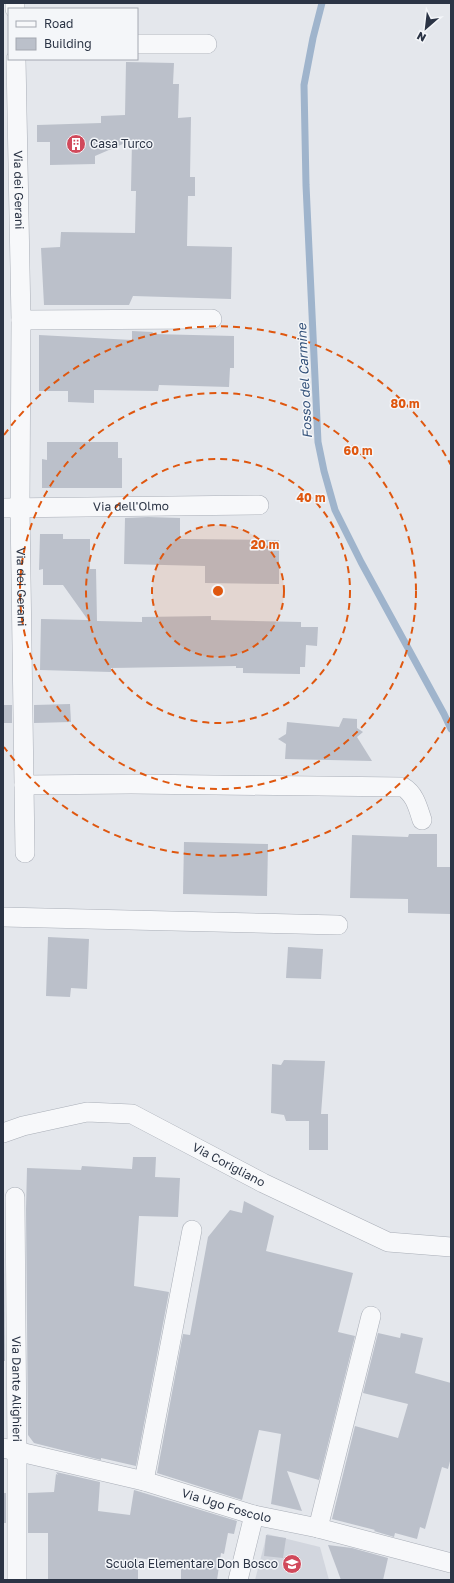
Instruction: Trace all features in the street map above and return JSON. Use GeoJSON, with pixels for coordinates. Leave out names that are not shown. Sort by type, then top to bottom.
{"type":"FeatureCollection","features":[{"type":"Feature","properties":{"kind":"street"},"geometry":{"type":"LineString","coordinates":[[138,44],[207,44]]}},
{"type":"Feature","properties":{"kind":"street","name":"Via dei Gerani"},"geometry":{"type":"LineString","coordinates":[[16,60],[21,320],[12,508],[24,785],[25,853]]}},
{"type":"Feature","properties":{"kind":"street"},"geometry":{"type":"LineString","coordinates":[[21,320],[212,319]]}},
{"type":"Feature","properties":{"kind":"street","name":"Via dell'Olmo"},"geometry":{"type":"LineString","coordinates":[[12,508],[259,506]]}},
{"type":"Feature","properties":{"kind":"street"},"geometry":{"type":"LineString","coordinates":[[24,785],[130,784],[403,787],[409,790],[413,796],[422,820]]}},
{"type":"Feature","properties":{"kind":"street"},"geometry":{"type":"LineString","coordinates":[[3,917],[338,925]]}},
{"type":"Feature","properties":{"kind":"street","name":"Via Corigliano"},"geometry":{"type":"LineString","coordinates":[[3,1133],[23,1126],[87,1112],[132,1114],[263,1183],[388,1242],[451,1247]]}},
{"type":"Feature","properties":{"kind":"street","name":"Via Dante Alighieri"},"geometry":{"type":"LineString","coordinates":[[15,1197],[10,1450],[17,1580]]}},
{"type":"Feature","properties":{"kind":"street"},"geometry":{"type":"LineString","coordinates":[[144,1481],[192,1230]]}},
{"type":"Feature","properties":{"kind":"street"},"geometry":{"type":"LineString","coordinates":[[318,1528],[371,1316]]}},
{"type":"Feature","properties":{"kind":"street","name":"Via Ugo Foscolo"},"geometry":{"type":"LineString","coordinates":[[10,1450],[144,1481],[254,1515],[318,1528],[451,1563]]}},
{"type":"Feature","properties":{"kind":"street"},"geometry":{"type":"LineString","coordinates":[[238,1580],[254,1515]]}},
{"type":"Feature","properties":{"kind":"shaded area","name":"Scuola Elementare Don Bosco"},"geometry":{"type":"Polygon","coordinates":[[[267,1534],[320,1547],[329,1580],[255,1580],[267,1534]]]}},
{"type":"Feature","properties":{"kind":"building"},"geometry":{"type":"Polygon","coordinates":[[[126,62],[174,63],[173,84],[179,84],[178,118],[191,117],[190,177],[195,177],[195,196],[188,196],[187,246],[232,247],[231,299],[133,296],[129,305],[44,305],[41,248],[60,247],[61,232],[135,233],[136,191],[131,191],[132,140],[95,156],[95,164],[50,165],[50,142],[37,142],[37,125],[101,123],[101,116],[125,115],[126,62]]]}},
{"type":"Feature","properties":{"kind":"building"},"geometry":{"type":"Polygon","coordinates":[[[132,331],[153,332],[152,334],[234,336],[234,368],[230,368],[229,387],[159,385],[158,391],[94,390],[94,403],[68,402],[68,391],[39,391],[39,335],[132,340],[132,331]]]}},
{"type":"Feature","properties":{"kind":"building"},"geometry":{"type":"Polygon","coordinates":[[[47,442],[118,442],[118,458],[122,458],[122,488],[42,488],[42,459],[47,460],[47,442]]]}},
{"type":"Feature","properties":{"kind":"building"},"geometry":{"type":"Polygon","coordinates":[[[125,518],[180,518],[180,539],[279,540],[279,584],[205,583],[205,566],[124,564],[125,518]]]}},
{"type":"Feature","properties":{"kind":"building"},"geometry":{"type":"Polygon","coordinates":[[[40,534],[63,534],[63,539],[90,539],[90,569],[96,569],[97,621],[142,622],[142,617],[211,616],[211,620],[301,622],[301,627],[318,627],[317,646],[306,645],[305,667],[300,667],[300,674],[243,673],[243,668],[236,668],[236,666],[111,668],[111,672],[40,670],[41,619],[88,620],[63,585],[43,585],[43,569],[39,570],[40,534]]]}},
{"type":"Feature","properties":{"kind":"building"},"geometry":{"type":"Polygon","coordinates":[[[70,704],[71,722],[34,723],[34,705],[70,704]]]}},
{"type":"Feature","properties":{"kind":"building"},"geometry":{"type":"Polygon","coordinates":[[[3,705],[12,705],[12,723],[3,723],[3,705]]]}},
{"type":"Feature","properties":{"kind":"building"},"geometry":{"type":"Polygon","coordinates":[[[343,718],[357,719],[357,728],[363,732],[357,737],[372,761],[285,759],[286,744],[278,739],[286,734],[287,722],[339,727],[343,718]]]}},
{"type":"Feature","properties":{"kind":"building"},"geometry":{"type":"Polygon","coordinates":[[[409,834],[437,834],[437,867],[450,867],[450,914],[408,913],[408,899],[350,898],[352,835],[408,837],[409,834]]]}},
{"type":"Feature","properties":{"kind":"building"},"geometry":{"type":"Polygon","coordinates":[[[184,842],[268,844],[267,896],[183,894],[184,842]]]}},
{"type":"Feature","properties":{"kind":"building"},"geometry":{"type":"Polygon","coordinates":[[[48,937],[89,939],[87,989],[71,988],[70,997],[46,996],[48,937]]]}},
{"type":"Feature","properties":{"kind":"building"},"geometry":{"type":"Polygon","coordinates":[[[288,947],[323,949],[321,979],[286,978],[288,947]]]}},
{"type":"Feature","properties":{"kind":"building"},"geometry":{"type":"Polygon","coordinates":[[[284,1060],[325,1061],[321,1114],[328,1114],[328,1150],[309,1150],[309,1121],[286,1121],[284,1115],[271,1113],[272,1064],[281,1065],[284,1060]]]}},
{"type":"Feature","properties":{"kind":"building"},"geometry":{"type":"Polygon","coordinates":[[[133,1157],[156,1157],[155,1177],[180,1178],[178,1217],[139,1216],[134,1286],[169,1292],[136,1466],[101,1458],[101,1460],[34,1443],[28,1435],[27,1168],[81,1170],[82,1166],[132,1169],[133,1157]]]}},
{"type":"Feature","properties":{"kind":"building"},"geometry":{"type":"Polygon","coordinates":[[[244,1201],[274,1216],[266,1251],[353,1273],[338,1332],[355,1336],[319,1480],[287,1471],[302,1511],[271,1504],[281,1434],[259,1430],[242,1500],[157,1473],[183,1334],[190,1335],[208,1237],[230,1210],[242,1213],[244,1201]]]}},
{"type":"Feature","properties":{"kind":"building"},"geometry":{"type":"Polygon","coordinates":[[[4,1239],[5,1361],[3,1361],[4,1239]]]}},
{"type":"Feature","properties":{"kind":"building"},"geometry":{"type":"Polygon","coordinates":[[[378,1333],[400,1338],[401,1333],[423,1338],[415,1373],[451,1383],[451,1457],[448,1469],[442,1467],[425,1529],[420,1527],[417,1539],[395,1533],[394,1537],[374,1531],[375,1530],[332,1519],[355,1426],[398,1438],[408,1404],[363,1393],[378,1333]]]}},
{"type":"Feature","properties":{"kind":"building"},"geometry":{"type":"Polygon","coordinates":[[[56,1472],[100,1482],[98,1511],[130,1515],[134,1490],[237,1521],[234,1534],[228,1533],[224,1554],[221,1553],[217,1580],[181,1580],[181,1564],[138,1558],[138,1580],[48,1580],[48,1533],[28,1533],[28,1493],[54,1492],[56,1474],[58,1475],[56,1472]]]}},
{"type":"Feature","properties":{"kind":"building"},"geometry":{"type":"Polygon","coordinates":[[[3,1493],[6,1493],[6,1523],[3,1523],[3,1493]]]}},
{"type":"Feature","properties":{"kind":"building"},"geometry":{"type":"Polygon","coordinates":[[[266,1535],[286,1538],[283,1558],[264,1556],[266,1535]]]}},
{"type":"Feature","properties":{"kind":"building"},"geometry":{"type":"Polygon","coordinates":[[[328,1545],[352,1548],[388,1558],[383,1580],[341,1580],[328,1545]]]}},
{"type":"Feature","properties":{"kind":"waterway","name":"Fosso del Carmine"},"geometry":{"type":"LineString","coordinates":[[322,3],[313,38],[304,85],[306,185],[318,442],[324,471],[335,510],[361,562],[451,729]]}},
{"type":"Feature","properties":{"kind":"place","name":"Casa Turco"},"geometry":{"type":"Point","coordinates":[76,144]}},
{"type":"Feature","properties":{"kind":"place","name":"Scuola Elementare Don Bosco"},"geometry":{"type":"Point","coordinates":[292,1564]}}]}
